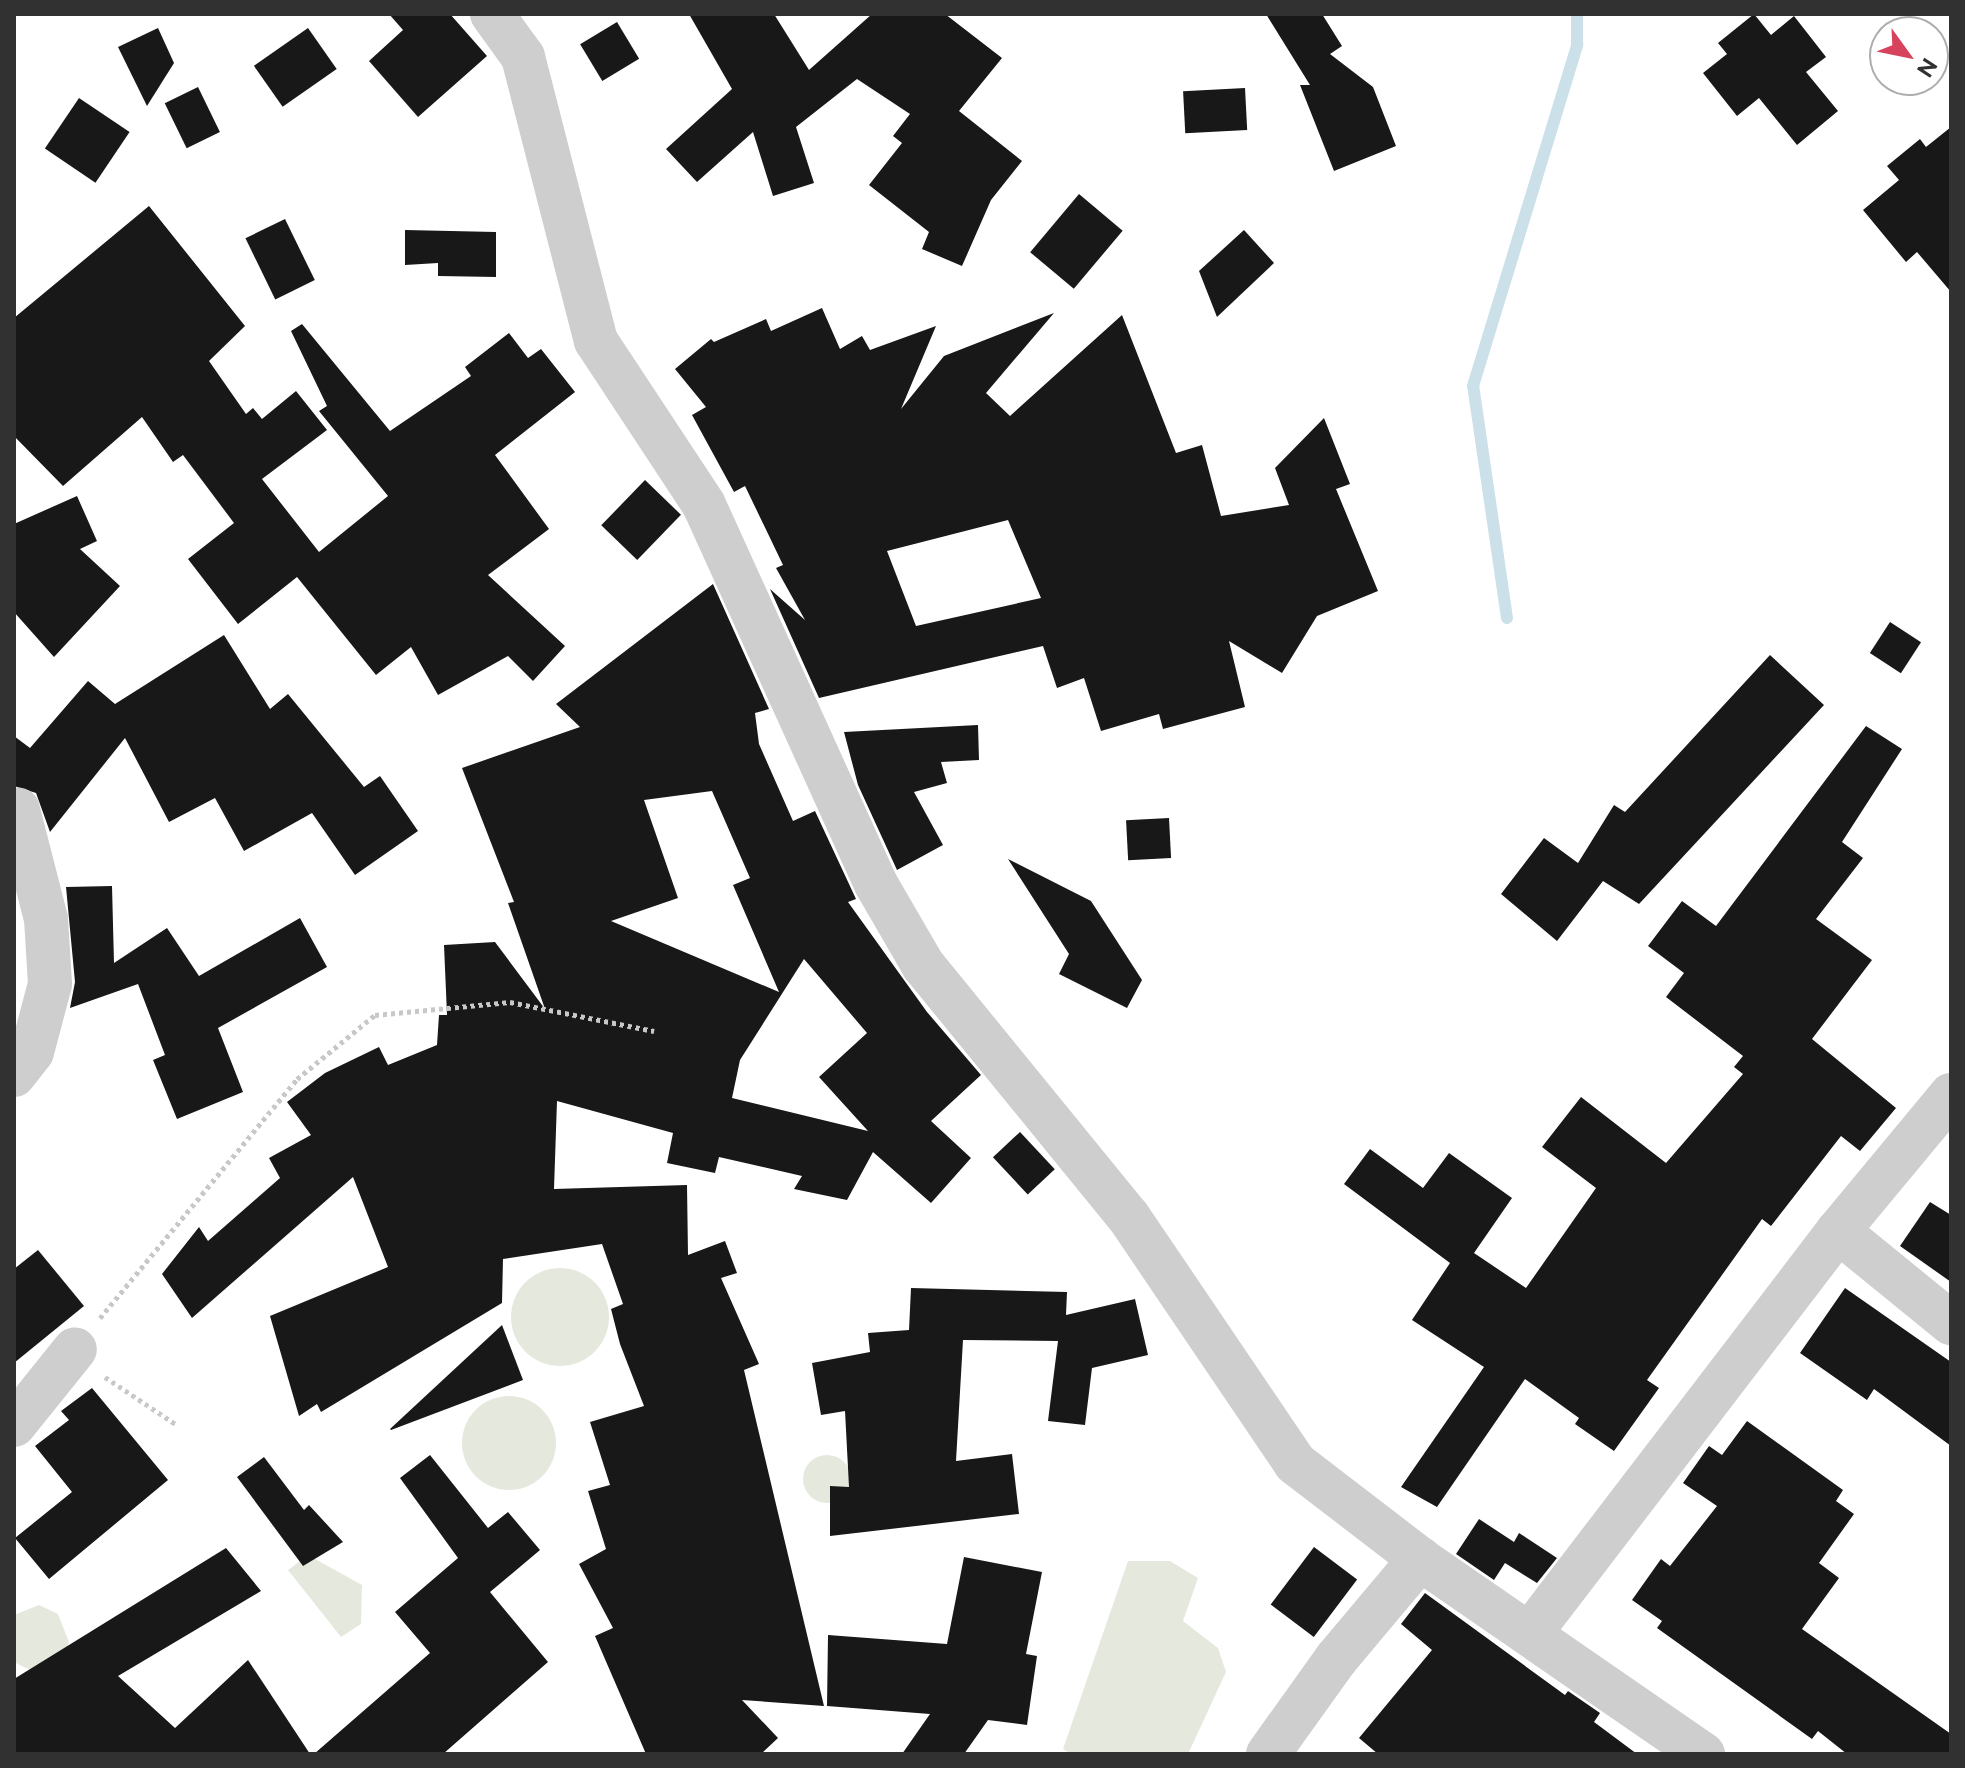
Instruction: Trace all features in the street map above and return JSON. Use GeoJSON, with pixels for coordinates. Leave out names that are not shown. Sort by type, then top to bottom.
{"type":"FeatureCollection","features":[{"type":"Feature","properties":{"kind":"street"},"geometry":{"type":"LineString","coordinates":[[492,14],[523,57],[596,341],[704,505],[876,884],[923,965],[1128,1216],[1295,1463],[1420,1559],[1532,1631],[1703,1754]]}},
{"type":"Feature","properties":{"kind":"street"},"geometry":{"type":"LineString","coordinates":[[14,1075],[32,1052],[50,984],[46,919],[18,810]]}},
{"type":"Feature","properties":{"kind":"street"},"geometry":{"type":"LineString","coordinates":[[1532,1631],[1838,1231],[1951,1095]]}},
{"type":"Feature","properties":{"kind":"street"},"geometry":{"type":"LineString","coordinates":[[1838,1231],[1951,1323]]}},
{"type":"Feature","properties":{"kind":"street"},"geometry":{"type":"LineString","coordinates":[[14,1425],[75,1349]]}},
{"type":"Feature","properties":{"kind":"street"},"geometry":{"type":"LineString","coordinates":[[1268,1754],[1336,1659],[1420,1559]]}},
{"type":"Feature","properties":{"kind":"path"},"geometry":{"type":"LineString","coordinates":[[177,1425],[84,1362],[75,1349],[297,1079],[375,1015],[510,1002],[654,1031]]}},
{"type":"Feature","properties":{"kind":"shaded area"},"geometry":{"type":"Polygon","coordinates":[[[560,1268],[579,1272],[595,1282],[605,1298],[609,1317],[605,1336],[595,1352],[579,1362],[560,1366],[541,1362],[525,1352],[515,1336],[511,1317],[515,1298],[525,1282],[541,1272],[560,1268]]]}},
{"type":"Feature","properties":{"kind":"shaded area"},"geometry":{"type":"Polygon","coordinates":[[[509,1396],[527,1400],[542,1410],[552,1425],[556,1443],[552,1461],[542,1476],[527,1486],[509,1490],[491,1486],[476,1476],[466,1461],[462,1443],[466,1425],[476,1410],[491,1400],[509,1396]]]}},
{"type":"Feature","properties":{"kind":"shaded area"},"geometry":{"type":"Polygon","coordinates":[[[827,1455],[844,1462],[851,1479],[844,1496],[827,1503],[810,1496],[803,1479],[810,1462],[827,1455]]]}},
{"type":"Feature","properties":{"kind":"shaded area"},"geometry":{"type":"Polygon","coordinates":[[[308,1555],[362,1585],[361,1624],[341,1637],[288,1570],[308,1555]]]}},
{"type":"Feature","properties":{"kind":"shaded area"},"geometry":{"type":"Polygon","coordinates":[[[1128,1561],[1170,1561],[1198,1578],[1183,1621],[1218,1648],[1226,1672],[1188,1754],[1071,1754],[1063,1749],[1128,1561]]]}},
{"type":"Feature","properties":{"kind":"shaded area"},"geometry":{"type":"Polygon","coordinates":[[[39,1605],[58,1614],[69,1642],[66,1652],[30,1670],[14,1662],[14,1615],[39,1605]]]}},
{"type":"Feature","properties":{"kind":"building"},"geometry":{"type":"Polygon","coordinates":[[[389,14],[450,14],[487,56],[418,117],[369,61],[403,30],[389,14]]]}},
{"type":"Feature","properties":{"kind":"building"},"geometry":{"type":"Polygon","coordinates":[[[689,14],[774,14],[809,70],[872,14],[945,14],[1002,58],[959,111],[1022,161],[991,200],[962,266],[922,249],[929,232],[869,185],[902,143],[893,136],[910,114],[857,79],[796,127],[814,183],[773,196],[753,132],[697,182],[666,149],[732,89],[689,14]]]}},
{"type":"Feature","properties":{"kind":"building"},"geometry":{"type":"Polygon","coordinates":[[[1266,14],[1322,14],[1342,46],[1330,54],[1373,87],[1396,146],[1334,171],[1300,85],[1310,85],[1266,14]]]}},
{"type":"Feature","properties":{"kind":"building"},"geometry":{"type":"Polygon","coordinates":[[[1754,14],[1771,35],[1794,16],[1826,57],[1806,72],[1838,111],[1797,145],[1759,98],[1737,116],[1703,73],[1727,54],[1718,43],[1754,14]]]}},
{"type":"Feature","properties":{"kind":"building"},"geometry":{"type":"Polygon","coordinates":[[[617,22],[639,59],[602,81],[580,44],[617,22]]]}},
{"type":"Feature","properties":{"kind":"building"},"geometry":{"type":"Polygon","coordinates":[[[158,28],[174,63],[147,106],[118,47],[158,28]]]}},
{"type":"Feature","properties":{"kind":"building"},"geometry":{"type":"Polygon","coordinates":[[[308,28],[337,69],[283,107],[254,66],[308,28]]]}},
{"type":"Feature","properties":{"kind":"building"},"geometry":{"type":"Polygon","coordinates":[[[198,87],[220,132],[187,148],[165,103],[198,87]]]}},
{"type":"Feature","properties":{"kind":"building"},"geometry":{"type":"Polygon","coordinates":[[[1245,88],[1247,130],[1185,133],[1183,91],[1245,88]]]}},
{"type":"Feature","properties":{"kind":"building"},"geometry":{"type":"Polygon","coordinates":[[[79,98],[130,132],[95,183],[45,149],[79,98]]]}},
{"type":"Feature","properties":{"kind":"building"},"geometry":{"type":"Polygon","coordinates":[[[1951,127],[1951,292],[1917,252],[1906,262],[1863,210],[1899,180],[1887,166],[1920,139],[1926,147],[1951,127]]]}},
{"type":"Feature","properties":{"kind":"building"},"geometry":{"type":"Polygon","coordinates":[[[1079,194],[1123,231],[1074,289],[1030,252],[1079,194]]]}},
{"type":"Feature","properties":{"kind":"building"},"geometry":{"type":"Polygon","coordinates":[[[149,206],[245,326],[209,361],[246,414],[253,408],[262,419],[296,391],[327,430],[262,479],[319,552],[388,496],[319,411],[327,406],[291,331],[302,324],[390,431],[471,376],[465,367],[509,333],[528,358],[541,349],[575,392],[495,455],[549,529],[488,575],[565,646],[533,681],[508,656],[438,695],[411,647],[376,675],[297,577],[238,624],[188,559],[234,523],[183,455],[173,462],[142,417],[63,486],[14,436],[14,318],[149,206]]]}},
{"type":"Feature","properties":{"kind":"building"},"geometry":{"type":"Polygon","coordinates":[[[285,219],[315,280],[275,299],[245,238],[285,219]]]}},
{"type":"Feature","properties":{"kind":"building"},"geometry":{"type":"Polygon","coordinates":[[[405,230],[496,232],[496,277],[438,276],[438,263],[405,265],[405,230]]]}},
{"type":"Feature","properties":{"kind":"building"},"geometry":{"type":"Polygon","coordinates":[[[1244,230],[1274,263],[1217,317],[1199,271],[1244,230]]]}},
{"type":"Feature","properties":{"kind":"building"},"geometry":{"type":"Polygon","coordinates":[[[822,308],[840,349],[862,336],[870,350],[936,326],[901,409],[944,356],[1054,313],[986,393],[1010,416],[1122,315],[1176,453],[1202,445],[1221,516],[1289,505],[1275,468],[1324,418],[1350,484],[1336,489],[1378,591],[1317,616],[1282,673],[1229,641],[1245,707],[1163,729],[1159,714],[1101,731],[1084,678],[1057,688],[1043,646],[819,698],[770,589],[805,620],[776,568],[783,565],[745,486],[734,492],[692,415],[706,407],[675,369],[711,339],[714,342],[766,319],[771,331],[822,308]],[[1008,520],[887,551],[916,626],[1041,598],[1008,520]]]}},
{"type":"Feature","properties":{"kind":"building"},"geometry":{"type":"Polygon","coordinates":[[[645,480],[681,515],[637,560],[601,525],[645,480]]]}},
{"type":"Feature","properties":{"kind":"building"},"geometry":{"type":"Polygon","coordinates":[[[77,496],[97,541],[80,549],[120,586],[54,657],[14,612],[14,524],[77,496]]]}},
{"type":"Feature","properties":{"kind":"building"},"geometry":{"type":"Polygon","coordinates":[[[713,584],[769,709],[755,713],[759,744],[793,821],[815,811],[856,899],[848,902],[927,1012],[981,1075],[931,1121],[971,1158],[931,1203],[873,1152],[847,1200],[794,1189],[802,1176],[719,1157],[715,1173],[667,1163],[673,1133],[557,1101],[554,1189],[687,1185],[688,1255],[725,1241],[737,1273],[721,1278],[759,1364],[744,1370],[824,1706],[742,1700],[778,1738],[761,1754],[646,1754],[595,1636],[613,1628],[579,1564],[606,1549],[588,1491],[610,1485],[590,1422],[644,1406],[620,1344],[611,1309],[623,1304],[602,1244],[503,1259],[502,1303],[321,1412],[317,1404],[299,1416],[270,1316],[388,1267],[353,1177],[192,1318],[162,1274],[199,1227],[208,1241],[280,1178],[269,1158],[311,1135],[287,1102],[325,1073],[379,1047],[388,1065],[437,1045],[439,1015],[447,1015],[444,945],[495,942],[545,1009],[508,903],[514,902],[462,768],[580,727],[556,704],[713,584]],[[712,791],[644,800],[678,898],[611,921],[779,992],[733,885],[750,878],[712,791]],[[804,959],[740,1060],[732,1098],[868,1131],[819,1077],[867,1033],[804,959]]]}},
{"type":"Feature","properties":{"kind":"building"},"geometry":{"type":"Polygon","coordinates":[[[1890,622],[1921,642],[1901,673],[1870,653],[1890,622]]]}},
{"type":"Feature","properties":{"kind":"building"},"geometry":{"type":"Polygon","coordinates":[[[224,635],[270,709],[288,694],[364,787],[380,776],[418,831],[355,875],[312,813],[244,851],[215,798],[169,822],[125,738],[50,832],[36,793],[14,786],[14,736],[30,748],[88,681],[115,704],[224,635]]]}},
{"type":"Feature","properties":{"kind":"building"},"geometry":{"type":"Polygon","coordinates":[[[1770,655],[1824,705],[1639,904],[1603,881],[1557,941],[1501,894],[1544,838],[1578,863],[1614,805],[1625,812],[1770,655]]]}},
{"type":"Feature","properties":{"kind":"building"},"geometry":{"type":"Polygon","coordinates":[[[978,725],[979,760],[941,762],[947,783],[914,792],[943,845],[897,870],[858,785],[844,732],[978,725]]]}},
{"type":"Feature","properties":{"kind":"building"},"geometry":{"type":"Polygon","coordinates":[[[1866,726],[1902,749],[1842,842],[1863,858],[1816,919],[1872,960],[1812,1039],[1896,1108],[1860,1151],[1841,1136],[1771,1226],[1762,1219],[1647,1380],[1659,1388],[1614,1451],[1575,1424],[1579,1418],[1525,1379],[1437,1507],[1401,1487],[1484,1367],[1412,1320],[1450,1263],[1344,1184],[1370,1149],[1423,1188],[1449,1153],[1512,1198],[1474,1253],[1526,1288],[1596,1188],[1542,1147],[1581,1097],[1666,1163],[1743,1074],[1734,1067],[1743,1056],[1666,997],[1684,973],[1648,946],[1682,901],[1716,926],[1866,726]]]}},
{"type":"Feature","properties":{"kind":"building"},"geometry":{"type":"Polygon","coordinates":[[[1169,818],[1171,858],[1128,860],[1126,820],[1169,818]]]}},
{"type":"Feature","properties":{"kind":"building"},"geometry":{"type":"Polygon","coordinates":[[[1008,859],[1091,901],[1142,980],[1127,1008],[1059,974],[1069,954],[1008,859]]]}},
{"type":"Feature","properties":{"kind":"building"},"geometry":{"type":"Polygon","coordinates":[[[112,886],[114,963],[167,928],[199,976],[300,918],[327,967],[218,1028],[243,1092],[177,1119],[153,1060],[165,1055],[138,984],[70,1008],[75,982],[66,887],[112,886]]]}},
{"type":"Feature","properties":{"kind":"building"},"geometry":{"type":"Polygon","coordinates":[[[1020,1132],[1055,1169],[1028,1195],[993,1157],[1020,1132]]]}},
{"type":"Feature","properties":{"kind":"building"},"geometry":{"type":"Polygon","coordinates":[[[1930,1202],[1951,1215],[1951,1282],[1900,1246],[1930,1202]]]}},
{"type":"Feature","properties":{"kind":"building"},"geometry":{"type":"Polygon","coordinates":[[[38,1250],[84,1306],[14,1363],[14,1269],[38,1250]]]}},
{"type":"Feature","properties":{"kind":"building"},"geometry":{"type":"Polygon","coordinates":[[[911,1288],[1067,1292],[1066,1315],[1135,1299],[1148,1355],[1092,1368],[1085,1425],[1048,1421],[1058,1341],[963,1340],[956,1461],[1012,1454],[1019,1514],[830,1536],[830,1486],[849,1487],[845,1411],[821,1415],[812,1363],[870,1352],[868,1333],[909,1330],[911,1288]]]}},
{"type":"Feature","properties":{"kind":"building"},"geometry":{"type":"Polygon","coordinates":[[[1845,1288],[1951,1362],[1951,1446],[1874,1389],[1867,1400],[1800,1353],[1845,1288]]]}},
{"type":"Feature","properties":{"kind":"building"},"geometry":{"type":"Polygon","coordinates":[[[502,1325],[523,1380],[390,1429],[502,1325]]]}},
{"type":"Feature","properties":{"kind":"building"},"geometry":{"type":"Polygon","coordinates":[[[92,1388],[168,1480],[49,1579],[15,1538],[72,1492],[35,1446],[69,1420],[61,1411],[92,1388]]]}},
{"type":"Feature","properties":{"kind":"building"},"geometry":{"type":"Polygon","coordinates":[[[1747,1421],[1843,1490],[1836,1501],[1854,1514],[1819,1563],[1839,1578],[1802,1629],[1951,1734],[1951,1754],[1847,1754],[1818,1731],[1812,1739],[1657,1628],[1662,1621],[1632,1600],[1661,1559],[1670,1566],[1717,1506],[1683,1483],[1709,1446],[1722,1455],[1747,1421]]]}},
{"type":"Feature","properties":{"kind":"building"},"geometry":{"type":"Polygon","coordinates":[[[430,1455],[488,1528],[508,1512],[540,1550],[490,1592],[548,1662],[443,1754],[314,1754],[430,1653],[395,1612],[458,1558],[400,1478],[430,1455]]]}},
{"type":"Feature","properties":{"kind":"building"},"geometry":{"type":"Polygon","coordinates":[[[264,1457],[304,1510],[309,1505],[343,1542],[303,1566],[237,1477],[264,1457]]]}},
{"type":"Feature","properties":{"kind":"building"},"geometry":{"type":"Polygon","coordinates":[[[1479,1519],[1514,1542],[1519,1533],[1557,1558],[1537,1583],[1505,1563],[1494,1580],[1456,1554],[1479,1519]]]}},
{"type":"Feature","properties":{"kind":"building"},"geometry":{"type":"Polygon","coordinates":[[[1314,1547],[1357,1579],[1314,1637],[1271,1605],[1314,1547]]]}},
{"type":"Feature","properties":{"kind":"building"},"geometry":{"type":"Polygon","coordinates":[[[226,1548],[261,1591],[118,1676],[175,1728],[248,1660],[310,1754],[14,1754],[14,1679],[226,1548]]]}},
{"type":"Feature","properties":{"kind":"building"},"geometry":{"type":"Polygon","coordinates":[[[964,1557],[1042,1572],[1026,1654],[1037,1656],[1027,1725],[988,1720],[964,1754],[902,1754],[930,1714],[827,1706],[828,1635],[947,1644],[964,1557]]]}},
{"type":"Feature","properties":{"kind":"building"},"geometry":{"type":"Polygon","coordinates":[[[1425,1593],[1565,1695],[1568,1691],[1600,1713],[1594,1722],[1637,1754],[1378,1754],[1359,1738],[1432,1650],[1401,1624],[1425,1593]]]}},
{"type":"Feature","properties":{"kind":"waterway"},"geometry":{"type":"LineString","coordinates":[[1507,618],[1473,386],[1577,45],[1577,14]]}}]}
